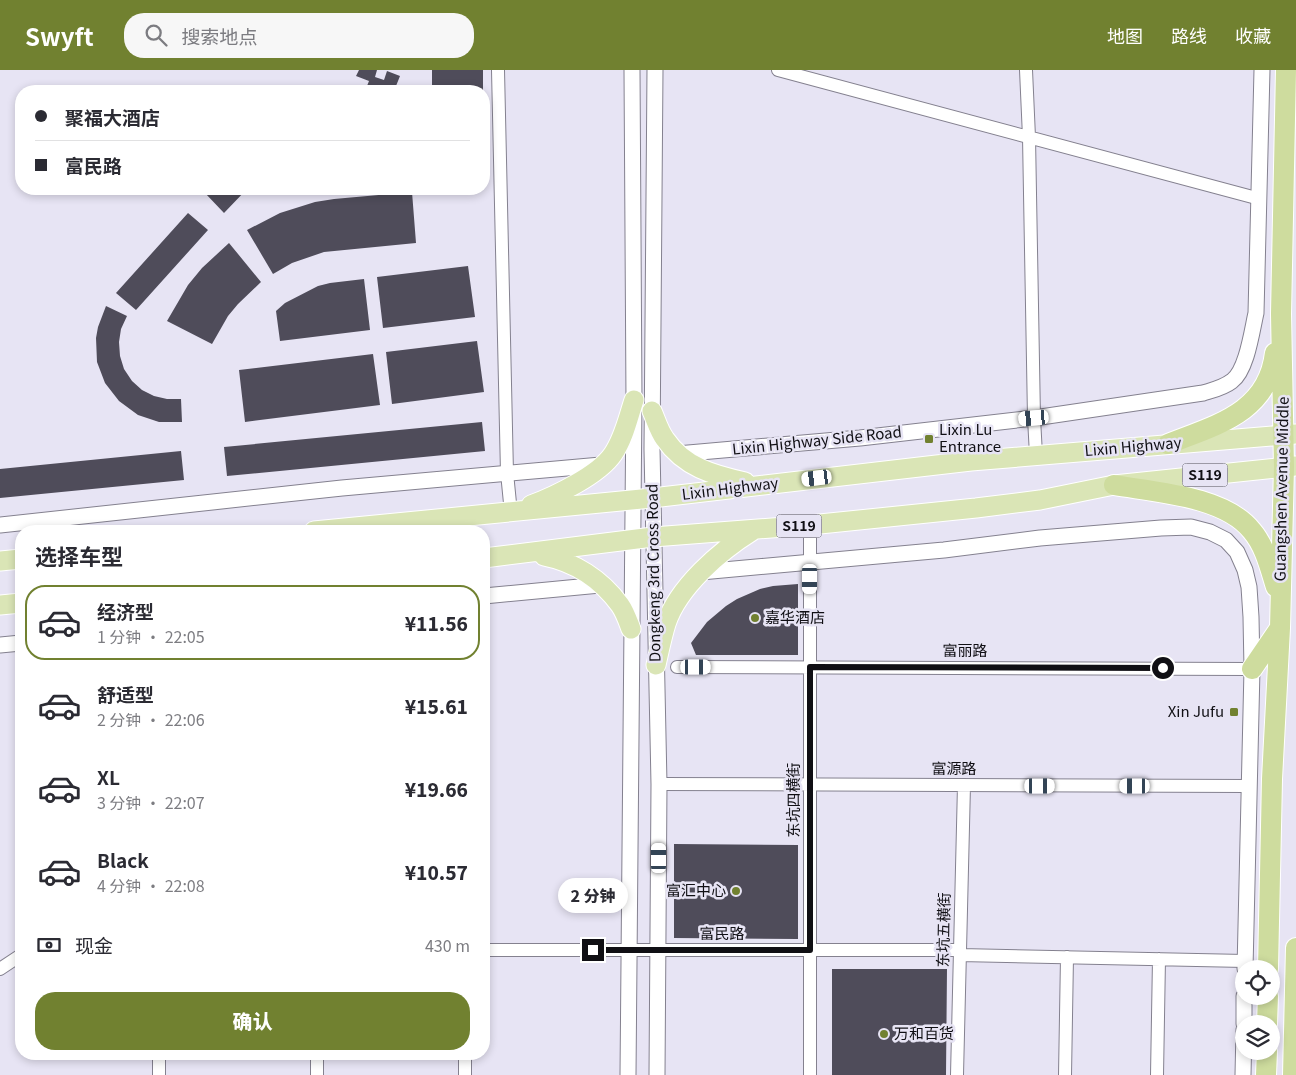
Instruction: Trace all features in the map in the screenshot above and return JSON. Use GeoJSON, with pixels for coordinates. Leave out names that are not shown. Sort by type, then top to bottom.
{"type":"FeatureCollection","features":[{"type":"Feature","properties":{"kind":"highway","name":"Guangshen Avenue Middle"},"geometry":{"type":"LineString","coordinates":[[1268,960],[1272,779],[1280,602],[1290,466],[1290,435],[1281,314],[1286,70]]}},
{"type":"Feature","properties":{"kind":"highway"},"geometry":{"type":"LineString","coordinates":[[1168,444],[1235,416],[1258,397],[1274,366],[1281,314]]}},
{"type":"Feature","properties":{"kind":"highway"},"geometry":{"type":"LineString","coordinates":[[1114,485],[1207,501],[1228,511],[1244,522],[1253,531],[1264,550],[1280,602]]}},
{"type":"Feature","properties":{"kind":"highway"},"geometry":{"type":"LineString","coordinates":[[1252,669],[1280,628]]}},
{"type":"Feature","properties":{"kind":"highway"},"geometry":{"type":"LineString","coordinates":[[1293,1075],[1296,948]]}},
{"type":"Feature","properties":{"kind":"highway"},"geometry":{"type":"LineString","coordinates":[[1266,1060],[1266,1075]]}},
{"type":"Feature","properties":{"kind":"main road"},"geometry":{"type":"LineString","coordinates":[[511,513],[568,488],[601,466],[612,456],[622,438],[634,400]]}},
{"type":"Feature","properties":{"kind":"main road"},"geometry":{"type":"LineString","coordinates":[[652,411],[664,438],[677,454],[686,461],[719,476],[761,485]]}},
{"type":"Feature","properties":{"kind":"main road","name":"Lixin Highway"},"geometry":{"type":"LineString","coordinates":[[380,525],[652,498],[1036,455],[1290,435]]}},
{"type":"Feature","properties":{"kind":"main road","name":"S119"},"geometry":{"type":"LineString","coordinates":[[490,557],[653,537],[810,525],[1040,500],[1114,485],[1290,466]]}},
{"type":"Feature","properties":{"kind":"main road"},"geometry":{"type":"LineString","coordinates":[[656,665],[666,622],[678,601],[716,556],[736,540],[754,530]]}},
{"type":"Feature","properties":{"kind":"main road"},"geometry":{"type":"LineString","coordinates":[[530,553],[565,561],[583,570],[620,605],[631,629]]}},
{"type":"Feature","properties":{"kind":"main road"},"geometry":{"type":"LineString","coordinates":[[0,562],[15,560]]}},
{"type":"Feature","properties":{"kind":"main road"},"geometry":{"type":"LineString","coordinates":[[0,605],[15,604]]}},
{"type":"Feature","properties":{"kind":"street"},"geometry":{"type":"LineString","coordinates":[[498,70],[507,473],[511,513]]}},
{"type":"Feature","properties":{"kind":"street","name":"Dongkeng 3rd Cross Road"},"geometry":{"type":"LineString","coordinates":[[628,1075],[634,400],[632,70]]}},
{"type":"Feature","properties":{"kind":"street","name":"Dongkeng 3rd Cross Road"},"geometry":{"type":"LineString","coordinates":[[655,70],[652,498],[659,784],[657,1075]]}},
{"type":"Feature","properties":{"kind":"street"},"geometry":{"type":"LineString","coordinates":[[778,70],[880,99],[1260,199],[1262,70]]}},
{"type":"Feature","properties":{"kind":"street"},"geometry":{"type":"LineString","coordinates":[[1026,70],[1036,455]]}},
{"type":"Feature","properties":{"kind":"street","name":"Lixin Highway Side Road"},"geometry":{"type":"LineString","coordinates":[[677,454],[860,438],[1034,418],[1163,400],[1203,393],[1223,387],[1234,380],[1241,368],[1256,313],[1260,199]]}},
{"type":"Feature","properties":{"kind":"street"},"geometry":{"type":"LineString","coordinates":[[0,525],[342,488],[601,466]]}},
{"type":"Feature","properties":{"kind":"street","name":"东坑四横街"},"geometry":{"type":"LineString","coordinates":[[810,525],[810,1075]]}},
{"type":"Feature","properties":{"kind":"street"},"geometry":{"type":"LineString","coordinates":[[701,572],[944,550],[1049,537],[1161,528],[1191,527],[1210,532],[1226,540],[1237,552],[1245,570],[1249,587],[1252,669],[1245,960]]}},
{"type":"Feature","properties":{"kind":"street"},"geometry":{"type":"LineString","coordinates":[[490,595],[600,585]]}},
{"type":"Feature","properties":{"kind":"street"},"geometry":{"type":"LineString","coordinates":[[0,645],[15,644]]}},
{"type":"Feature","properties":{"kind":"street","name":"富丽路"},"geometry":{"type":"LineString","coordinates":[[677,667],[1252,669]]}},
{"type":"Feature","properties":{"kind":"street","name":"富源路"},"geometry":{"type":"LineString","coordinates":[[659,784],[1249,786]]}},
{"type":"Feature","properties":{"kind":"street","name":"东坑五横街"},"geometry":{"type":"LineString","coordinates":[[957,1075],[964,785]]}},
{"type":"Feature","properties":{"kind":"street","name":"富民路"},"geometry":{"type":"LineString","coordinates":[[490,950],[810,950],[1159,959],[1235,964]]}},
{"type":"Feature","properties":{"kind":"street"},"geometry":{"type":"LineString","coordinates":[[1065,1075],[1067,957]]}},
{"type":"Feature","properties":{"kind":"street"},"geometry":{"type":"LineString","coordinates":[[0,969],[15,959]]}},
{"type":"Feature","properties":{"kind":"street"},"geometry":{"type":"LineString","coordinates":[[1156,1075],[1159,959]]}},
{"type":"Feature","properties":{"kind":"street"},"geometry":{"type":"LineString","coordinates":[[158,1060],[159,1075]]}},
{"type":"Feature","properties":{"kind":"street"},"geometry":{"type":"LineString","coordinates":[[317,1060],[317,1075]]}},
{"type":"Feature","properties":{"kind":"street"},"geometry":{"type":"LineString","coordinates":[[465,1060],[465,1075]]}},
{"type":"Feature","properties":{"kind":"street"},"geometry":{"type":"LineString","coordinates":[[1243,1060],[1243,1075]]}},
{"type":"Feature","properties":{"kind":"building"},"geometry":{"type":"Polygon","coordinates":[[[359,70],[377,70],[375,77],[384,80],[387,71],[400,76],[396,85],[367,85],[369,81],[356,76],[359,70]]]}},
{"type":"Feature","properties":{"kind":"building"},"geometry":{"type":"Polygon","coordinates":[[[432,70],[483,70],[483,85],[432,85],[432,70]]]}},
{"type":"Feature","properties":{"kind":"building"},"geometry":{"type":"Polygon","coordinates":[[[207,195],[241,195],[224,213],[207,195]]]}},
{"type":"Feature","properties":{"kind":"building"},"geometry":{"type":"Polygon","coordinates":[[[379,195],[412,195],[416,243],[324,252],[292,263],[273,274],[247,230],[280,213],[315,202],[379,195]]]}},
{"type":"Feature","properties":{"kind":"building"},"geometry":{"type":"Polygon","coordinates":[[[188,213],[208,230],[136,310],[116,293],[188,213]]]}},
{"type":"Feature","properties":{"kind":"building"},"geometry":{"type":"Polygon","coordinates":[[[229,243],[261,282],[228,316],[212,344],[167,321],[188,285],[202,268],[229,243]]]}},
{"type":"Feature","properties":{"kind":"building"},"geometry":{"type":"Polygon","coordinates":[[[468,266],[475,317],[383,328],[377,277],[468,266]]]}},
{"type":"Feature","properties":{"kind":"building"},"geometry":{"type":"Polygon","coordinates":[[[364,279],[370,330],[280,341],[276,311],[285,303],[318,286],[364,279]]]}},
{"type":"Feature","properties":{"kind":"building"},"geometry":{"type":"Polygon","coordinates":[[[106,306],[127,316],[121,329],[119,342],[120,356],[124,369],[132,381],[142,390],[154,396],[167,399],[181,399],[182,422],[159,422],[138,415],[119,401],[105,383],[97,362],[96,338],[106,306]]]}},
{"type":"Feature","properties":{"kind":"building"},"geometry":{"type":"Polygon","coordinates":[[[477,341],[484,392],[392,404],[386,352],[477,341]]]}},
{"type":"Feature","properties":{"kind":"building"},"geometry":{"type":"Polygon","coordinates":[[[373,354],[380,405],[245,422],[239,370],[373,354]]]}},
{"type":"Feature","properties":{"kind":"building"},"geometry":{"type":"Polygon","coordinates":[[[482,422],[485,451],[227,476],[224,447],[482,422]]]}},
{"type":"Feature","properties":{"kind":"building"},"geometry":{"type":"Polygon","coordinates":[[[181,451],[184,480],[0,498],[0,469],[181,451]]]}},
{"type":"Feature","properties":{"kind":"building","name":"嘉华酒店"},"geometry":{"type":"Polygon","coordinates":[[[798,584],[798,655],[696,655],[691,643],[707,622],[726,606],[760,589],[798,584]]]}},
{"type":"Feature","properties":{"kind":"building","name":"富汇中心"},"geometry":{"type":"Polygon","coordinates":[[[674,844],[798,845],[798,939],[674,938],[674,844]]]}},
{"type":"Feature","properties":{"kind":"building","name":"万和百货"},"geometry":{"type":"Polygon","coordinates":[[[832,969],[947,969],[946,1075],[832,1075],[832,969]]]}},
{"type":"Feature","properties":{"kind":"place","name":"Lixin Lu Entrance"},"geometry":{"type":"Point","coordinates":[929,439]}},
{"type":"Feature","properties":{"kind":"place","name":"嘉华酒店"},"geometry":{"type":"Point","coordinates":[755,618]}},
{"type":"Feature","properties":{"kind":"place","name":"Xin Jufu"},"geometry":{"type":"Point","coordinates":[1234,712]}},
{"type":"Feature","properties":{"kind":"place","name":"富汇中心"},"geometry":{"type":"Point","coordinates":[736,891]}},
{"type":"Feature","properties":{"kind":"place","name":"万和百货"},"geometry":{"type":"Point","coordinates":[884,1034]}},
{"type":"Feature","properties":{"kind":"route"},"geometry":{"type":"LineString","coordinates":[[593,950],[810,950],[810,667],[1163,668]]}}]}
